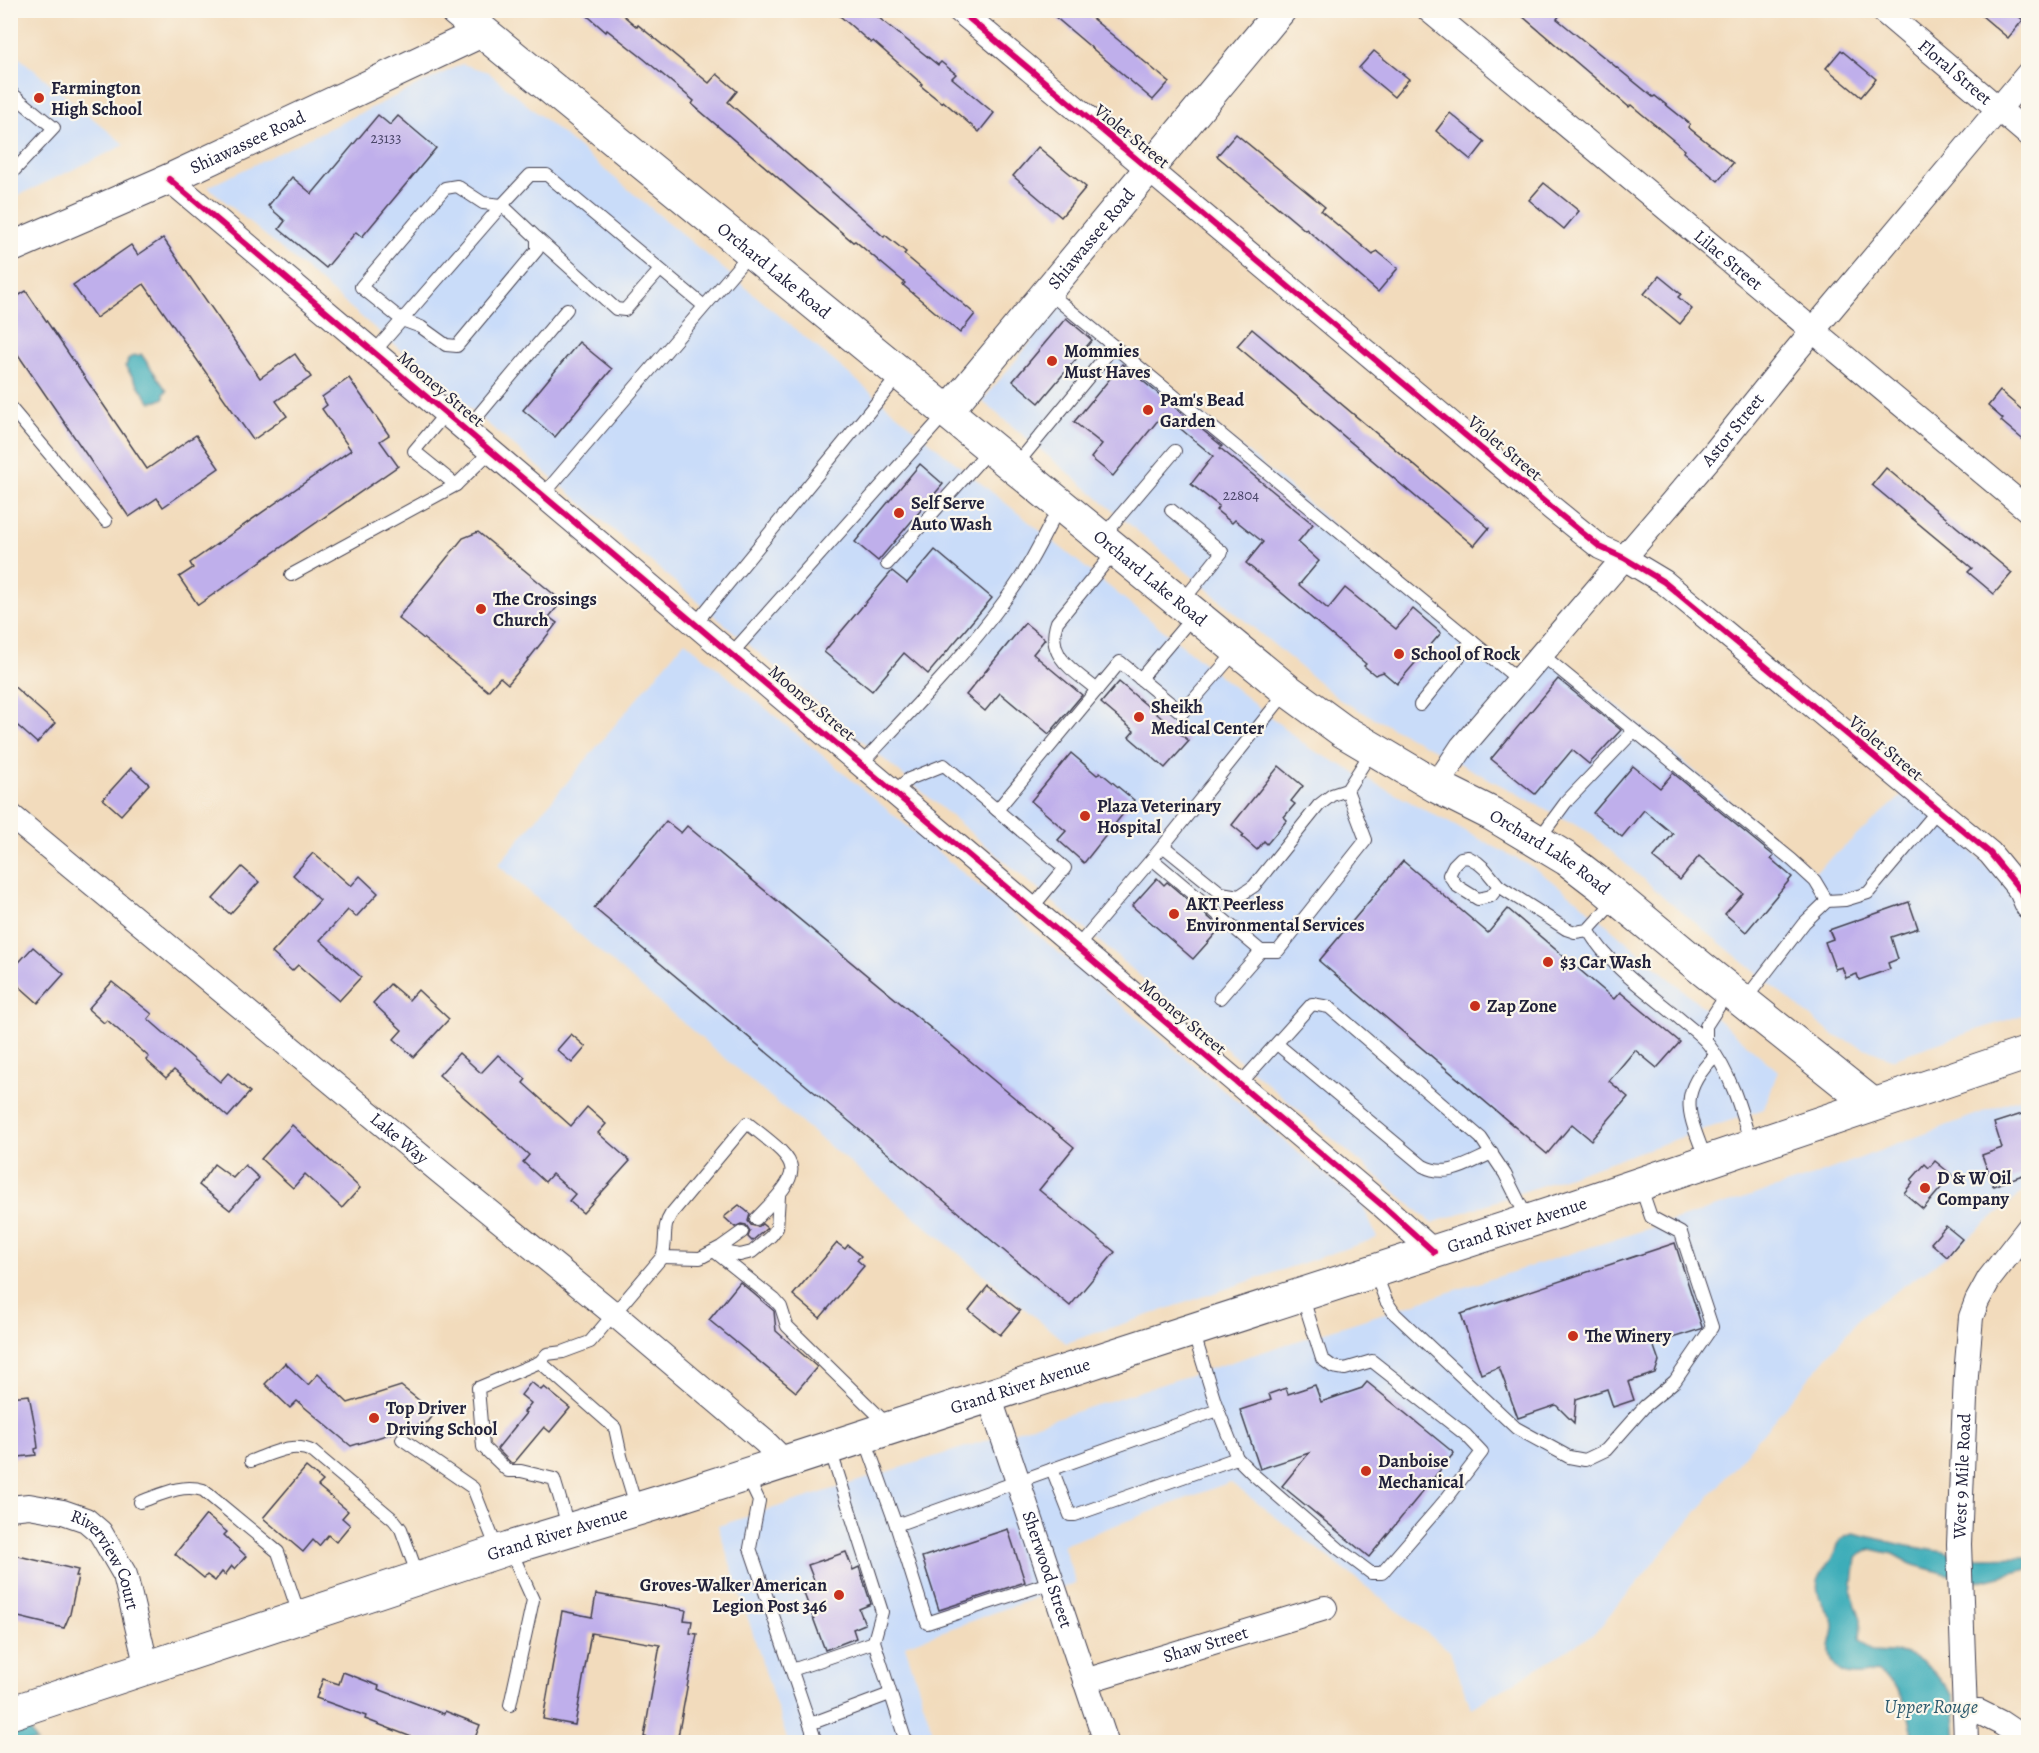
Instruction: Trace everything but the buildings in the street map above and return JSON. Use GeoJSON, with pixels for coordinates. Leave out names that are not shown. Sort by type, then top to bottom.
{"type":"FeatureCollection","features":[{"type":"Feature","properties":{"kind":"main road","name":"Orchard Lake Road"},"geometry":{"type":"LineString","coordinates":[[456,10],[1004,456],[1287,690],[1343,731],[1436,786],[1538,840],[1567,860],[1873,1105]]}},
{"type":"Feature","properties":{"kind":"main road","name":"Grand River Avenue"},"geometry":{"type":"LineString","coordinates":[[10,1713],[504,1550],[746,1475],[1529,1221],[2028,1053]]}},
{"type":"Feature","properties":{"kind":"street","name":"Violet Street"},"geometry":{"type":"LineString","coordinates":[[959,10],[1553,509],[1600,547],[1624,558],[1664,582],[2021,879],[2028,907]]}},
{"type":"Feature","properties":{"kind":"street","name":"Shiawassee Road"},"geometry":{"type":"LineString","coordinates":[[948,411],[1281,10]]}},
{"type":"Feature","properties":{"kind":"street","name":"Lilac Street"},"geometry":{"type":"LineString","coordinates":[[1429,10],[2028,510]]}},
{"type":"Feature","properties":{"kind":"street","name":"Floral Street"},"geometry":{"type":"LineString","coordinates":[[1882,10],[2028,134]]}},
{"type":"Feature","properties":{"kind":"street","name":"Shiawassee Road"},"geometry":{"type":"LineString","coordinates":[[10,248],[169,179],[482,32]]}},
{"type":"Feature","properties":{"kind":"street","name":"Astor Street"},"geometry":{"type":"LineString","coordinates":[[1436,786],[1462,747],[1714,453],[1813,330],[2028,74]]}},
{"type":"Feature","properties":{"kind":"street","name":"Mooney Street"},"geometry":{"type":"LineString","coordinates":[[169,179],[1434,1252]]}},
{"type":"Feature","properties":{"kind":"street","name":"Lake Way"},"geometry":{"type":"LineString","coordinates":[[10,814],[614,1314],[785,1462]]}},
{"type":"Feature","properties":{"kind":"street","name":"West 9 Mile Road"},"geometry":{"type":"LineString","coordinates":[[1966,1743],[1959,1544],[1966,1375],[1971,1317],[1989,1279],[2028,1229]]}},
{"type":"Feature","properties":{"kind":"street","name":"Sherwood Street"},"geometry":{"type":"LineString","coordinates":[[989,1396],[1106,1743]]}},
{"type":"Feature","properties":{"kind":"street","name":"Riverview Court"},"geometry":{"type":"LineString","coordinates":[[10,1508],[29,1506],[63,1512],[86,1520],[100,1532],[125,1575],[147,1668]]}},
{"type":"Feature","properties":{"kind":"street","name":"Shaw Street"},"geometry":{"type":"LineString","coordinates":[[1085,1681],[1325,1608]]}},
{"type":"Feature","properties":{"kind":"street"},"geometry":{"type":"LineString","coordinates":[[1965,1713],[1979,1712],[2028,1741]]}},
{"type":"Feature","properties":{"kind":"lane"},"geometry":{"type":"LineString","coordinates":[[10,92],[54,128],[10,175]]}},
{"type":"Feature","properties":{"kind":"lane"},"geometry":{"type":"LineString","coordinates":[[374,352],[530,175],[547,175],[704,306]]}},
{"type":"Feature","properties":{"kind":"lane"},"geometry":{"type":"LineString","coordinates":[[537,238],[537,250],[457,346],[446,345],[421,327],[402,320],[361,287],[445,188],[457,186],[483,203],[502,205],[616,309],[625,310],[660,270]]}},
{"type":"Feature","properties":{"kind":"lane"},"geometry":{"type":"LineString","coordinates":[[543,495],[751,251]]}},
{"type":"Feature","properties":{"kind":"lane"},"geometry":{"type":"LineString","coordinates":[[1047,291],[1519,680]]}},
{"type":"Feature","properties":{"kind":"lane"},"geometry":{"type":"LineString","coordinates":[[466,430],[567,309]]}},
{"type":"Feature","properties":{"kind":"lane"},"geometry":{"type":"LineString","coordinates":[[887,564],[1004,456],[1114,346]]}},
{"type":"Feature","properties":{"kind":"lane"},"geometry":{"type":"LineString","coordinates":[[695,624],[901,373]]}},
{"type":"Feature","properties":{"kind":"lane"},"geometry":{"type":"LineString","coordinates":[[10,407],[106,521]]}},
{"type":"Feature","properties":{"kind":"lane"},"geometry":{"type":"LineString","coordinates":[[731,654],[948,411]]}},
{"type":"Feature","properties":{"kind":"lane"},"geometry":{"type":"LineString","coordinates":[[446,413],[414,452],[456,485]]}},
{"type":"Feature","properties":{"kind":"lane"},"geometry":{"type":"LineString","coordinates":[[291,575],[456,485],[491,451]]}},
{"type":"Feature","properties":{"kind":"lane"},"geometry":{"type":"LineString","coordinates":[[1097,690],[1061,660],[1055,650],[1053,632],[1057,621],[1109,543],[1175,451]]}},
{"type":"Feature","properties":{"kind":"lane"},"geometry":{"type":"LineString","coordinates":[[861,764],[932,690],[1010,595],[1061,503]]}},
{"type":"Feature","properties":{"kind":"lane"},"geometry":{"type":"LineString","coordinates":[[1140,679],[1188,608],[1222,552],[1171,510]]}},
{"type":"Feature","properties":{"kind":"lane"},"geometry":{"type":"LineString","coordinates":[[1420,705],[1472,641]]}},
{"type":"Feature","properties":{"kind":"lane"},"geometry":{"type":"LineString","coordinates":[[997,810],[1120,662],[1182,713],[1237,649]]}},
{"type":"Feature","properties":{"kind":"lane"},"geometry":{"type":"LineString","coordinates":[[1541,654],[1792,860],[1815,881],[1827,901]]}},
{"type":"Feature","properties":{"kind":"lane"},"geometry":{"type":"LineString","coordinates":[[1077,947],[1163,846],[1287,690]]}},
{"type":"Feature","properties":{"kind":"lane"},"geometry":{"type":"LineString","coordinates":[[1538,840],[1566,802],[1634,731]]}},
{"type":"Feature","properties":{"kind":"lane"},"geometry":{"type":"LineString","coordinates":[[1163,846],[1221,893],[1239,896],[1254,886],[1319,805],[1332,795],[1347,790],[1373,749]]}},
{"type":"Feature","properties":{"kind":"lane"},"geometry":{"type":"LineString","coordinates":[[893,792],[909,779],[944,765],[1065,868],[1031,909]]}},
{"type":"Feature","properties":{"kind":"lane"},"geometry":{"type":"LineString","coordinates":[[1152,859],[1261,951],[1278,951],[1366,840],[1347,790]]}},
{"type":"Feature","properties":{"kind":"lane"},"geometry":{"type":"LineString","coordinates":[[1706,1041],[1706,1026],[1804,923],[1827,901],[1845,900],[1868,893],[1938,810]]}},
{"type":"Feature","properties":{"kind":"lane"},"geometry":{"type":"LineString","coordinates":[[1499,886],[1566,929],[1575,932],[1588,930],[1616,898]]}},
{"type":"Feature","properties":{"kind":"lane"},"geometry":{"type":"LineString","coordinates":[[1588,930],[1613,962],[1706,1041],[1736,1095],[1751,1146]]}},
{"type":"Feature","properties":{"kind":"lane"},"geometry":{"type":"LineString","coordinates":[[1220,998],[1261,951]]}},
{"type":"Feature","properties":{"kind":"lane"},"geometry":{"type":"LineString","coordinates":[[1239,1085],[1312,1004],[1329,1007],[1481,1138],[1505,1174],[1529,1221]]}},
{"type":"Feature","properties":{"kind":"lane"},"geometry":{"type":"LineString","coordinates":[[1276,1044],[1423,1166],[1438,1173],[1449,1171],[1492,1153]]}},
{"type":"Feature","properties":{"kind":"lane"},"geometry":{"type":"LineString","coordinates":[[1706,1161],[1688,1112],[1689,1097],[1696,1079],[1715,1056]]}},
{"type":"Feature","properties":{"kind":"lane"},"geometry":{"type":"LineString","coordinates":[[569,1530],[554,1479],[520,1471],[508,1471],[483,1447],[478,1388],[540,1362],[547,1354],[563,1352],[590,1342],[662,1257],[666,1241],[664,1229],[670,1214],[747,1123],[785,1155],[792,1165],[792,1175],[785,1190],[756,1219]]}},
{"type":"Feature","properties":{"kind":"lane"},"geometry":{"type":"LineString","coordinates":[[1375,1271],[1386,1301],[1395,1314],[1516,1428],[1569,1457],[1585,1460],[1606,1450],[1645,1406],[1675,1381],[1712,1327],[1681,1233],[1651,1217],[1639,1183]]}},
{"type":"Feature","properties":{"kind":"lane"},"geometry":{"type":"LineString","coordinates":[[714,1251],[740,1255],[752,1252],[771,1236],[777,1228],[779,1196]]}},
{"type":"Feature","properties":{"kind":"lane"},"geometry":{"type":"LineString","coordinates":[[662,1257],[700,1257],[714,1251],[742,1232]]}},
{"type":"Feature","properties":{"kind":"lane"},"geometry":{"type":"LineString","coordinates":[[714,1251],[775,1300],[782,1307],[787,1326],[870,1405],[878,1432],[896,1525],[927,1623],[1052,1582]]}},
{"type":"Feature","properties":{"kind":"lane"},"geometry":{"type":"LineString","coordinates":[[1193,1330],[1218,1410],[1237,1458],[1339,1549],[1371,1573],[1382,1573],[1447,1498],[1482,1452],[1466,1435],[1372,1361],[1345,1369],[1333,1367],[1322,1359],[1302,1295]]}},
{"type":"Feature","properties":{"kind":"lane"},"geometry":{"type":"LineString","coordinates":[[540,1362],[615,1428],[637,1509]]}},
{"type":"Feature","properties":{"kind":"lane"},"geometry":{"type":"LineString","coordinates":[[896,1525],[1218,1410]]}},
{"type":"Feature","properties":{"kind":"lane"},"geometry":{"type":"LineString","coordinates":[[402,1439],[472,1488],[533,1600],[510,1705]]}},
{"type":"Feature","properties":{"kind":"lane"},"geometry":{"type":"LineString","coordinates":[[251,1461],[292,1446],[304,1447],[313,1452],[394,1520],[400,1529],[419,1579]]}},
{"type":"Feature","properties":{"kind":"lane"},"geometry":{"type":"LineString","coordinates":[[830,1448],[882,1612],[874,1642],[906,1743]]}},
{"type":"Feature","properties":{"kind":"lane"},"geometry":{"type":"LineString","coordinates":[[1052,1469],[1066,1509],[1070,1515],[1075,1515],[1237,1458]]}},
{"type":"Feature","properties":{"kind":"lane"},"geometry":{"type":"LineString","coordinates":[[746,1475],[759,1501],[750,1548],[816,1743]]}},
{"type":"Feature","properties":{"kind":"lane"},"geometry":{"type":"LineString","coordinates":[[140,1502],[184,1487],[193,1486],[203,1490],[278,1552],[301,1618]]}},
{"type":"Feature","properties":{"kind":"lane"},"geometry":{"type":"LineString","coordinates":[[792,1670],[874,1642]]}},
{"type":"Feature","properties":{"kind":"lane"},"geometry":{"type":"LineString","coordinates":[[810,1724],[890,1694]]}},
{"type":"Feature","properties":{"kind":"shaded area","name":"Farmington High School"},"geometry":{"type":"Polygon","coordinates":[[[10,50],[125,145],[10,199],[10,50]]]}},
{"type":"Feature","properties":{"kind":"shaded area"},"geometry":{"type":"Polygon","coordinates":[[[462,64],[488,72],[946,455],[1309,748],[1534,868],[1579,901],[1778,1071],[1764,1109],[1432,1223],[208,187],[462,64]]]}},
{"type":"Feature","properties":{"kind":"shaded area"},"geometry":{"type":"Polygon","coordinates":[[[1066,300],[1519,680],[1547,647],[1815,872],[1911,788],[2028,910],[2028,1013],[1891,1059],[1833,1035],[1667,900],[1589,832],[1340,700],[982,401],[1066,300]]]}},
{"type":"Feature","properties":{"kind":"shaded area"},"geometry":{"type":"Polygon","coordinates":[[[685,641],[1363,1206],[1377,1238],[1066,1343],[749,1079],[498,865],[685,641]]]}},
{"type":"Feature","properties":{"kind":"shaded area"},"geometry":{"type":"Polygon","coordinates":[[[2028,1095],[2028,1188],[1947,1256],[1862,1315],[1594,1634],[1471,1708],[1450,1651],[1230,1482],[1063,1545],[1076,1583],[905,1645],[936,1742],[788,1742],[718,1526],[1810,1177],[2028,1095]]]}},
{"type":"Feature","properties":{"kind":"water"},"geometry":{"type":"Polygon","coordinates":[[[141,354],[167,391],[164,393],[164,398],[158,401],[150,402],[125,366],[128,359],[141,354]]]}},
{"type":"Feature","properties":{"kind":"water","name":"Upper Rouge"},"geometry":{"type":"Polygon","coordinates":[[[1854,1533],[1903,1545],[1978,1558],[2028,1557],[2028,1569],[1976,1582],[1911,1564],[1893,1554],[1871,1549],[1856,1557],[1852,1593],[1861,1619],[1860,1640],[1873,1652],[1907,1654],[1920,1660],[1937,1675],[1954,1696],[1957,1742],[1914,1742],[1908,1711],[1893,1684],[1875,1672],[1852,1675],[1835,1667],[1830,1648],[1834,1624],[1817,1589],[1819,1577],[1841,1540],[1854,1533]]]}},
{"type":"Feature","properties":{"kind":"water"},"geometry":{"type":"Polygon","coordinates":[[[10,1694],[36,1742],[15,1742],[11,1737],[10,1694]]]}},
{"type":"Feature","properties":{"kind":"cycle path"},"geometry":{"type":"LineString","coordinates":[[959,10],[1553,509],[1600,547],[1624,558],[1664,582],[1990,853],[2021,891],[2028,907]]}},
{"type":"Feature","properties":{"kind":"cycle path"},"geometry":{"type":"LineString","coordinates":[[169,179],[1383,1206],[1434,1252]]}},
{"type":"Feature","properties":{"kind":"place","name":"Farmington High School"},"geometry":{"type":"Point","coordinates":[39,98]}},
{"type":"Feature","properties":{"kind":"place","name":"Mommies Must Haves"},"geometry":{"type":"Point","coordinates":[1052,361]}},
{"type":"Feature","properties":{"kind":"place","name":"Pam's Bead Garden"},"geometry":{"type":"Point","coordinates":[1148,410]}},
{"type":"Feature","properties":{"kind":"place","name":"Self Serve Auto Wash"},"geometry":{"type":"Point","coordinates":[899,513]}},
{"type":"Feature","properties":{"kind":"place","name":"The Crossings Church"},"geometry":{"type":"Point","coordinates":[481,609]}},
{"type":"Feature","properties":{"kind":"place","name":"School of Rock"},"geometry":{"type":"Point","coordinates":[1399,654]}},
{"type":"Feature","properties":{"kind":"place","name":"Sheikh Medical Center"},"geometry":{"type":"Point","coordinates":[1139,717]}},
{"type":"Feature","properties":{"kind":"place","name":"Plaza Veterinary Hospital"},"geometry":{"type":"Point","coordinates":[1085,816]}},
{"type":"Feature","properties":{"kind":"place","name":"AKT Peerless Environmental Services"},"geometry":{"type":"Point","coordinates":[1174,914]}},
{"type":"Feature","properties":{"kind":"place","name":"$3 Car Wash"},"geometry":{"type":"Point","coordinates":[1548,962]}},
{"type":"Feature","properties":{"kind":"place","name":"Zap Zone"},"geometry":{"type":"Point","coordinates":[1475,1006]}},
{"type":"Feature","properties":{"kind":"place","name":"D & W Oil Company"},"geometry":{"type":"Point","coordinates":[1925,1188]}},
{"type":"Feature","properties":{"kind":"place","name":"The Winery"},"geometry":{"type":"Point","coordinates":[1573,1336]}},
{"type":"Feature","properties":{"kind":"place","name":"Top Driver Driving School"},"geometry":{"type":"Point","coordinates":[374,1418]}},
{"type":"Feature","properties":{"kind":"place","name":"Danboise Mechanical"},"geometry":{"type":"Point","coordinates":[1366,1471]}},
{"type":"Feature","properties":{"kind":"place","name":"Groves-Walker American Legion Post 346"},"geometry":{"type":"Point","coordinates":[839,1595]}}]}
